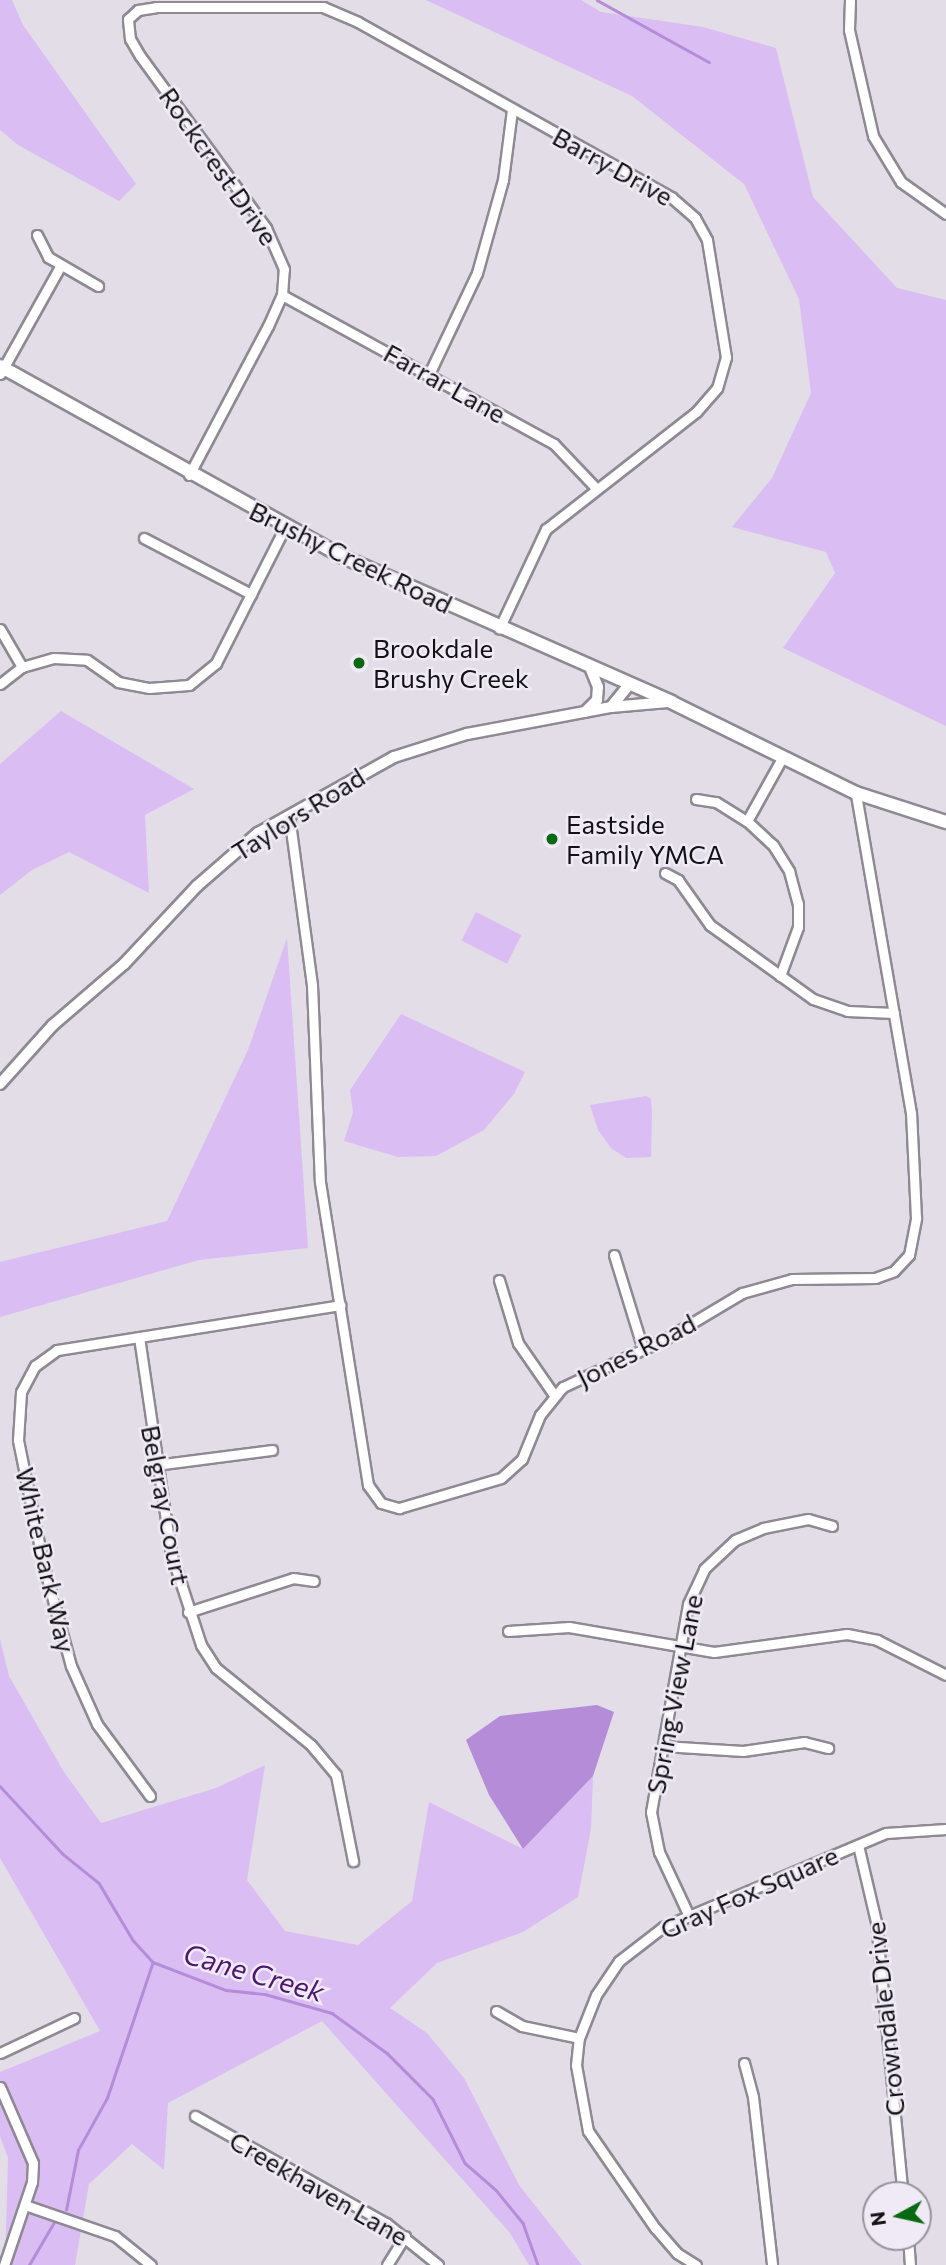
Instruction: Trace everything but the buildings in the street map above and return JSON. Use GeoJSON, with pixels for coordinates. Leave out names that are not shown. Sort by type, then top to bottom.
{"type":"FeatureCollection","features":[{"type":"Feature","properties":{"kind":"main road","name":"Brushy Creek Road"},"geometry":{"type":"LineString","coordinates":[[1,370],[285,527],[499,629],[671,702],[856,793],[946,821]]}},
{"type":"Feature","properties":{"kind":"street"},"geometry":{"type":"LineString","coordinates":[[850,0],[849,30],[873,136],[901,182],[946,214]]}},
{"type":"Feature","properties":{"kind":"street","name":"Barry Drive"},"geometry":{"type":"LineString","coordinates":[[137,50],[128,32],[128,19],[138,10],[307,5],[358,22],[671,197],[695,218],[707,240],[726,357],[722,377],[696,412],[556,518],[538,541],[499,629]]}},
{"type":"Feature","properties":{"kind":"street","name":"Rockcrest Drive"},"geometry":{"type":"LineString","coordinates":[[137,50],[275,242],[284,269],[282,295],[189,475]]}},
{"type":"Feature","properties":{"kind":"street"},"geometry":{"type":"LineString","coordinates":[[429,374],[477,272],[503,180],[512,110]]}},
{"type":"Feature","properties":{"kind":"street"},"geometry":{"type":"LineString","coordinates":[[37,235],[46,254],[98,286]]}},
{"type":"Feature","properties":{"kind":"street"},"geometry":{"type":"LineString","coordinates":[[1,370],[61,265]]}},
{"type":"Feature","properties":{"kind":"street","name":"Farrar Lane"},"geometry":{"type":"LineString","coordinates":[[282,295],[561,448],[595,487]]}},
{"type":"Feature","properties":{"kind":"street"},"geometry":{"type":"LineString","coordinates":[[0,684],[22,667],[54,658],[88,660],[118,682],[149,688],[189,685],[216,663],[285,527]]}},
{"type":"Feature","properties":{"kind":"street"},"geometry":{"type":"LineString","coordinates":[[144,538],[251,594]]}},
{"type":"Feature","properties":{"kind":"street"},"geometry":{"type":"LineString","coordinates":[[0,629],[22,667]]}},
{"type":"Feature","properties":{"kind":"street"},"geometry":{"type":"LineString","coordinates":[[585,712],[597,700],[598,687],[590,667]]}},
{"type":"Feature","properties":{"kind":"street"},"geometry":{"type":"LineString","coordinates":[[611,707],[629,685]]}},
{"type":"Feature","properties":{"kind":"street","name":"Taylors Road"},"geometry":{"type":"LineString","coordinates":[[0,1084],[30,1048],[124,964],[226,858],[289,815],[365,771],[426,745],[611,707],[671,702]]}},
{"type":"Feature","properties":{"kind":"street"},"geometry":{"type":"LineString","coordinates":[[747,821],[782,758]]}},
{"type":"Feature","properties":{"kind":"street","name":"Jones Road"},"geometry":{"type":"LineString","coordinates":[[289,815],[312,985],[320,1182],[368,1485],[386,1506],[399,1508],[501,1478],[522,1459],[540,1415],[554,1395],[581,1375],[643,1349],[753,1288],[792,1279],[875,1278],[904,1263],[912,1245],[916,1187],[911,1113],[856,793]]}},
{"type":"Feature","properties":{"kind":"street"},"geometry":{"type":"LineString","coordinates":[[696,799],[716,802],[747,821],[778,852],[796,893],[796,939],[780,976]]}},
{"type":"Feature","properties":{"kind":"street"},"geometry":{"type":"LineString","coordinates":[[665,873],[678,880],[710,925],[780,976],[833,1008],[894,1013]]}},
{"type":"Feature","properties":{"kind":"street"},"geometry":{"type":"LineString","coordinates":[[614,1255],[643,1349]]}},
{"type":"Feature","properties":{"kind":"street"},"geometry":{"type":"LineString","coordinates":[[499,1280],[518,1343],[554,1395]]}},
{"type":"Feature","properties":{"kind":"street","name":"White Bark Way"},"geometry":{"type":"LineString","coordinates":[[150,1797],[97,1724],[71,1666],[43,1563],[18,1440],[21,1392],[35,1366],[57,1350],[340,1305]]}},
{"type":"Feature","properties":{"kind":"street","name":"Belgray Court"},"geometry":{"type":"LineString","coordinates":[[139,1337],[171,1553],[188,1612],[216,1668],[310,1745],[336,1775],[353,1861]]}},
{"type":"Feature","properties":{"kind":"street"},"geometry":{"type":"LineString","coordinates":[[156,1465],[272,1450]]}},
{"type":"Feature","properties":{"kind":"street","name":"Spring View Lane"},"geometry":{"type":"LineString","coordinates":[[689,1916],[653,1828],[652,1796],[679,1647],[692,1593],[704,1569],[724,1548],[779,1524],[808,1519],[832,1526]]}},
{"type":"Feature","properties":{"kind":"street"},"geometry":{"type":"LineString","coordinates":[[188,1612],[293,1578],[314,1581]]}},
{"type":"Feature","properties":{"kind":"street"},"geometry":{"type":"LineString","coordinates":[[508,1630],[569,1627],[679,1647],[730,1652],[832,1636],[862,1636],[946,1675]]}},
{"type":"Feature","properties":{"kind":"street"},"geometry":{"type":"LineString","coordinates":[[663,1746],[743,1751],[804,1742],[828,1748]]}},
{"type":"Feature","properties":{"kind":"street","name":"Gray Fox Square"},"geometry":{"type":"LineString","coordinates":[[696,2265],[662,2236],[608,2165],[589,2131],[577,2086],[579,2038],[596,1995],[620,1961],[653,1933],[858,1845],[907,1828],[946,1829]]}},
{"type":"Feature","properties":{"kind":"street","name":"Crowndale Drive"},"geometry":{"type":"LineString","coordinates":[[858,1845],[876,1922],[902,2181]]}},
{"type":"Feature","properties":{"kind":"street"},"geometry":{"type":"LineString","coordinates":[[496,2011],[522,2026],[579,2038]]}},
{"type":"Feature","properties":{"kind":"street"},"geometry":{"type":"LineString","coordinates":[[0,2053],[74,2018]]}},
{"type":"Feature","properties":{"kind":"street"},"geometry":{"type":"LineString","coordinates":[[744,2063],[754,2098],[772,2265]]}},
{"type":"Feature","properties":{"kind":"street"},"geometry":{"type":"LineString","coordinates":[[0,2087],[32,2156],[33,2175],[4,2265]]}},
{"type":"Feature","properties":{"kind":"street","name":"Creekhaven Lane"},"geometry":{"type":"LineString","coordinates":[[195,2116],[405,2236],[438,2265]]}},
{"type":"Feature","properties":{"kind":"street"},"geometry":{"type":"LineString","coordinates":[[25,2205],[115,2236],[151,2265]]}},
{"type":"Feature","properties":{"kind":"street"},"geometry":{"type":"LineString","coordinates":[[387,2265],[405,2236]]}},
{"type":"Feature","properties":{"kind":"shaded area"},"geometry":{"type":"Polygon","coordinates":[[[0,0],[12,0],[23,25],[136,184],[119,201],[18,145],[0,130],[0,0]]]}},
{"type":"Feature","properties":{"kind":"shaded area"},"geometry":{"type":"Polygon","coordinates":[[[426,0],[581,0],[601,12],[703,27],[776,48],[813,197],[897,288],[946,300],[946,726],[783,648],[835,573],[826,552],[732,527],[772,478],[811,393],[799,299],[744,184],[632,96],[426,0]]]}},
{"type":"Feature","properties":{"kind":"shaded area"},"geometry":{"type":"Polygon","coordinates":[[[61,711],[194,789],[145,815],[149,893],[69,852],[32,870],[0,895],[0,764],[61,711]]]}},
{"type":"Feature","properties":{"kind":"shaded area"},"geometry":{"type":"Polygon","coordinates":[[[476,912],[521,935],[507,964],[461,941],[476,912]]]}},
{"type":"Feature","properties":{"kind":"shaded area"},"geometry":{"type":"Polygon","coordinates":[[[287,938],[308,1248],[199,1260],[0,1317],[0,1262],[167,1221],[248,1050],[287,938]]]}},
{"type":"Feature","properties":{"kind":"shaded area"},"geometry":{"type":"Polygon","coordinates":[[[401,1014],[525,1072],[514,1094],[484,1130],[436,1156],[398,1157],[344,1141],[353,1112],[350,1090],[401,1014]]]}},
{"type":"Feature","properties":{"kind":"shaded area"},"geometry":{"type":"Polygon","coordinates":[[[646,1096],[651,1099],[651,1157],[626,1158],[611,1148],[598,1130],[590,1105],[646,1096]]]}},
{"type":"Feature","properties":{"kind":"shaded area"},"geometry":{"type":"Polygon","coordinates":[[[0,1639],[9,1676],[64,1772],[101,1823],[216,1788],[265,1765],[247,1880],[285,1931],[358,1945],[412,1901],[429,1802],[523,1849],[593,1776],[591,1829],[578,1897],[523,1932],[437,1963],[390,2008],[427,2033],[464,2078],[519,2185],[582,2265],[529,2265],[510,2233],[322,2021],[168,2103],[164,2170],[132,2144],[89,2184],[75,2265],[5,2265],[8,2158],[0,2136],[0,2072],[100,2031],[0,1858],[0,1639]]]}},
{"type":"Feature","properties":{"kind":"shaded area"},"geometry":{"type":"Polygon","coordinates":[[[597,1705],[614,1712],[593,1776],[523,1849],[489,1795],[466,1740],[500,1716],[597,1705]]]}},
{"type":"Feature","properties":{"kind":"waterway"},"geometry":{"type":"LineString","coordinates":[[597,0],[709,62]]}},
{"type":"Feature","properties":{"kind":"waterway","name":"Cane Creek"},"geometry":{"type":"LineString","coordinates":[[0,1786],[63,1854],[99,1883],[133,1940],[153,1962],[226,1990],[265,1994],[332,2013],[387,2053],[433,2099],[465,2163],[496,2190],[523,2223],[538,2265]]}},
{"type":"Feature","properties":{"kind":"waterway"},"geometry":{"type":"LineString","coordinates":[[66,2210],[78,2150],[107,2098],[152,1964]]}},
{"type":"Feature","properties":{"kind":"waterway"},"geometry":{"type":"LineString","coordinates":[[29,2265],[53,2224]]}},
{"type":"Feature","properties":{"kind":"place","name":"Brookdale Brushy Creek"},"geometry":{"type":"Point","coordinates":[359,663]}},
{"type":"Feature","properties":{"kind":"place","name":"Eastside Family YMCA"},"geometry":{"type":"Point","coordinates":[552,839]}}]}
